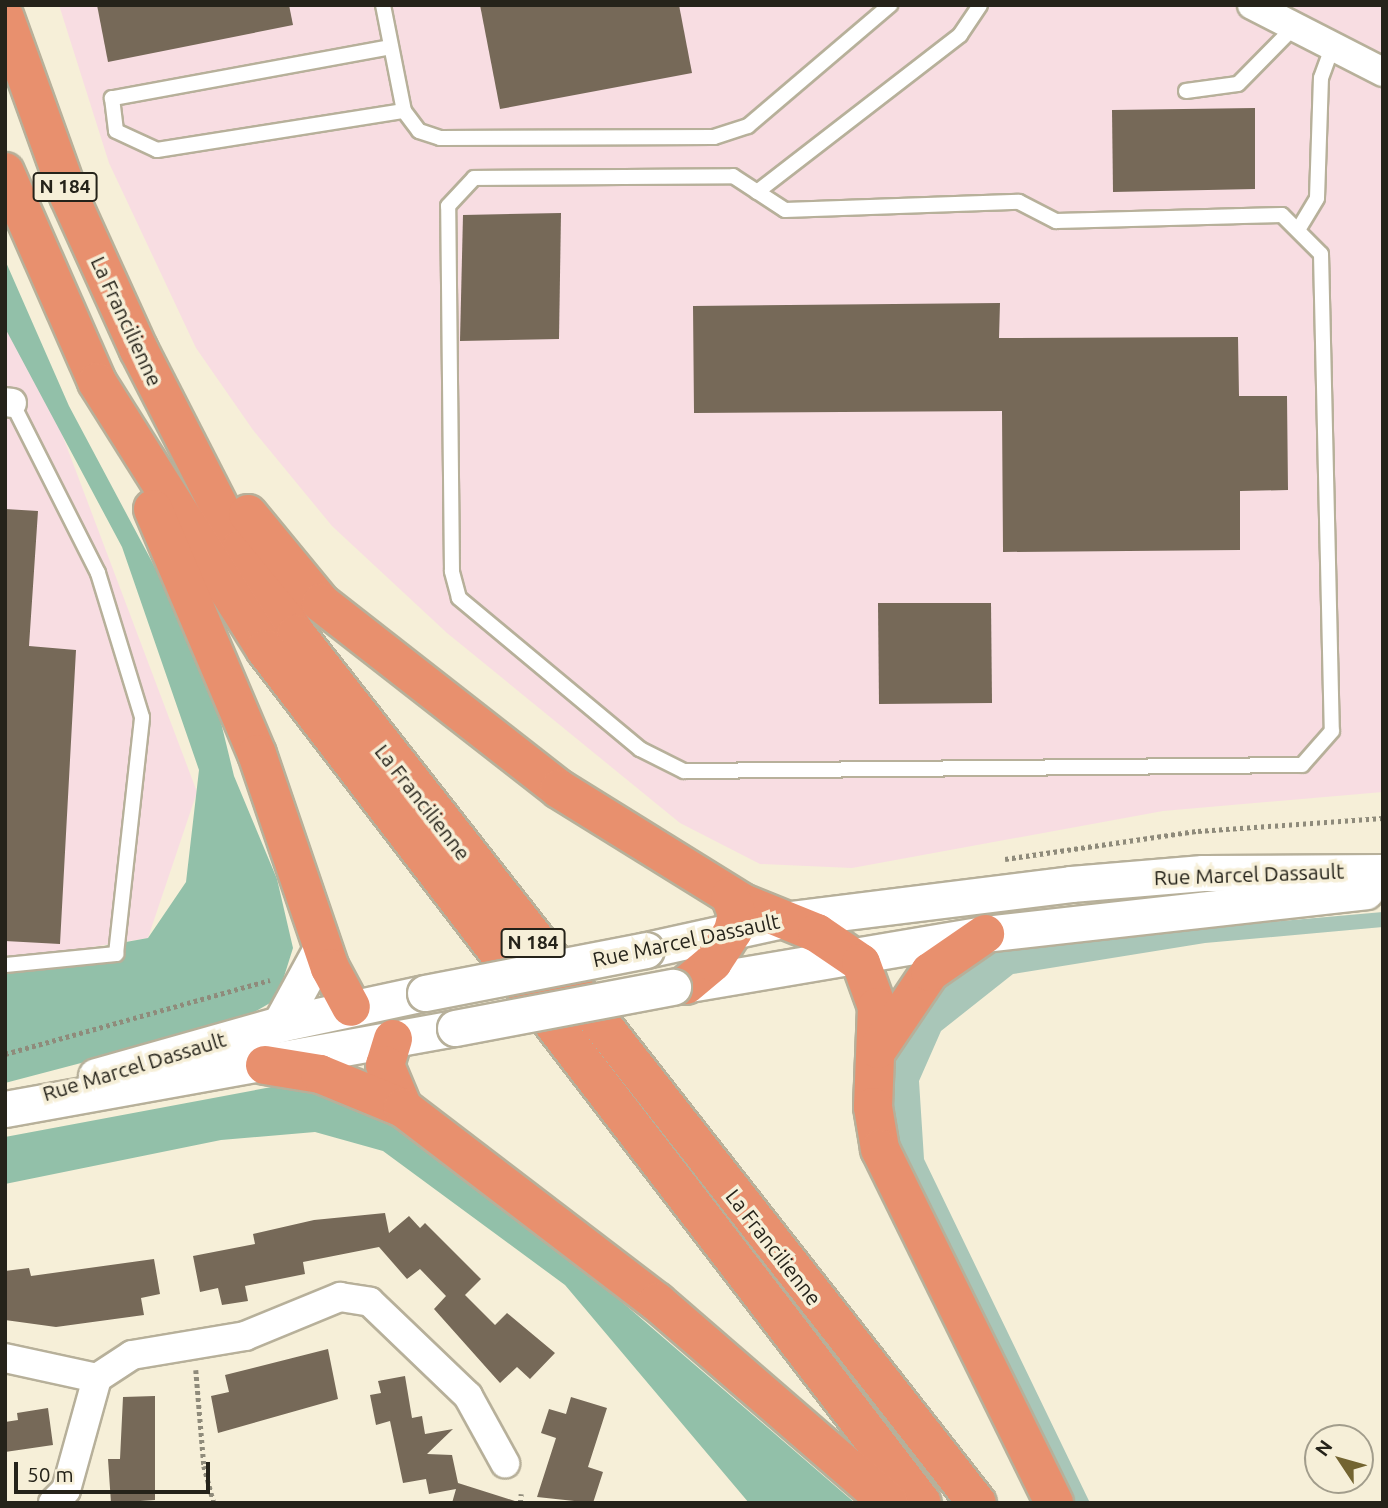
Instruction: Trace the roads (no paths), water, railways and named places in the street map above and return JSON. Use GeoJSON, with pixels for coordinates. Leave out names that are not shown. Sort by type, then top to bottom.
{"type":"FeatureCollection","features":[{"type":"Feature","properties":{"kind":"highway","name":"La Francilienne"},"geometry":{"type":"LineString","coordinates":[[5,18],[68,196],[139,350],[242,549],[296,634],[977,1503]]}},
{"type":"Feature","properties":{"kind":"highway","name":"La Francilienne"},"geometry":{"type":"LineString","coordinates":[[5,172],[97,382],[265,649],[922,1503]]}},
{"type":"Feature","properties":{"kind":"highway"},"geometry":{"type":"LineString","coordinates":[[139,350],[266,540],[321,603],[559,789],[731,913],[782,920],[855,957],[875,993],[878,1049],[873,1107],[880,1150],[1054,1503]]}},
{"type":"Feature","properties":{"kind":"highway"},"geometry":{"type":"LineString","coordinates":[[97,382],[257,754],[322,947],[351,1007]]}},
{"type":"Feature","properties":{"kind":"highway"},"geometry":{"type":"LineString","coordinates":[[679,986],[713,962],[731,913]]}},
{"type":"Feature","properties":{"kind":"highway"},"geometry":{"type":"LineString","coordinates":[[878,1049],[929,972],[985,934]]}},
{"type":"Feature","properties":{"kind":"highway"},"geometry":{"type":"LineString","coordinates":[[393,1039],[387,1077],[403,1108]]}},
{"type":"Feature","properties":{"kind":"highway"},"geometry":{"type":"LineString","coordinates":[[265,1065],[320,1074],[403,1108],[657,1302],[889,1503]]}},
{"type":"Feature","properties":{"kind":"street"},"geometry":{"type":"LineString","coordinates":[[1252,5],[1331,50],[1383,72]]}},
{"type":"Feature","properties":{"kind":"street","name":"Rue Marcel Dassault"},"geometry":{"type":"LineString","coordinates":[[782,920],[1143,877],[1383,872]]}},
{"type":"Feature","properties":{"kind":"street","name":"Rue Marcel Dassault"},"geometry":{"type":"LineString","coordinates":[[5,1107],[265,1065],[679,986],[985,934],[1383,889]]}},
{"type":"Feature","properties":{"kind":"street","name":"Rue Marcel Dassault"},"geometry":{"type":"LineString","coordinates":[[5,1107],[279,1024],[351,1007],[646,950],[731,913]]}},
{"type":"Feature","properties":{"kind":"street"},"geometry":{"type":"LineString","coordinates":[[279,1024],[322,947]]}},
{"type":"Feature","properties":{"kind":"street"},"geometry":{"type":"LineString","coordinates":[[351,1007],[393,1039]]}},
{"type":"Feature","properties":{"kind":"street"},"geometry":{"type":"LineString","coordinates":[[53,1503],[66,1490],[79,1453],[97,1378],[132,1355],[245,1336],[340,1297],[370,1302],[468,1396],[505,1463]]}},
{"type":"Feature","properties":{"kind":"street"},"geometry":{"type":"LineString","coordinates":[[5,1358],[97,1378]]}},
{"type":"Feature","properties":{"kind":"lane"},"geometry":{"type":"LineString","coordinates":[[383,5],[404,111],[419,131],[440,138],[714,136],[748,126],[890,5]]}},
{"type":"Feature","properties":{"kind":"lane"},"geometry":{"type":"LineString","coordinates":[[757,192],[960,35],[981,5]]}},
{"type":"Feature","properties":{"kind":"lane"},"geometry":{"type":"LineString","coordinates":[[1186,91],[1238,84],[1292,29]]}},
{"type":"Feature","properties":{"kind":"lane"},"geometry":{"type":"LineString","coordinates":[[391,47],[112,98],[116,131],[157,150],[404,111]]}},
{"type":"Feature","properties":{"kind":"lane"},"geometry":{"type":"LineString","coordinates":[[1298,230],[1317,198],[1321,78],[1331,50]]}},
{"type":"Feature","properties":{"kind":"lane"},"geometry":{"type":"LineString","coordinates":[[733,176],[785,210],[1019,202],[1056,221],[1282,215],[1298,230],[1321,254],[1332,732],[1302,765],[684,771],[640,750],[459,598],[452,571],[448,206],[474,178],[733,176]]}},
{"type":"Feature","properties":{"kind":"lane"},"geometry":{"type":"LineString","coordinates":[[5,965],[116,954],[142,717],[98,573],[9,403]]}}]}
